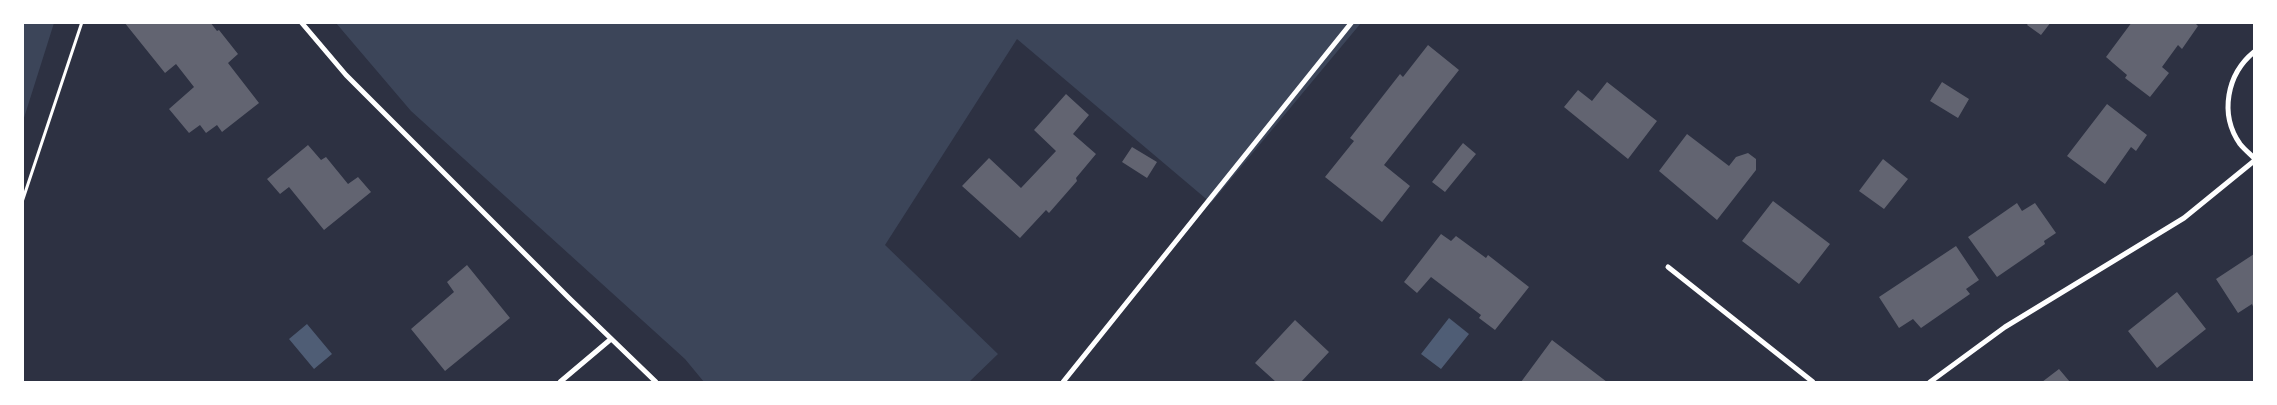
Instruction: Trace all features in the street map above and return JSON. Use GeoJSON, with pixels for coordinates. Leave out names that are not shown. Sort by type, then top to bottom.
{"type":"FeatureCollection","features":[{"type":"Feature","properties":{"kind":"street"},"geometry":{"type":"LineString","coordinates":[[301,22],[346,75],[656,382]]}},
{"type":"Feature","properties":{"kind":"street"},"geometry":{"type":"LineString","coordinates":[[1063,382],[1352,22]]}},
{"type":"Feature","properties":{"kind":"street"},"geometry":{"type":"LineString","coordinates":[[1930,382],[2005,327],[2184,218],[2254,160],[2240,144],[2230,123],[2228,102],[2232,80],[2244,60],[2254,52]]}},
{"type":"Feature","properties":{"kind":"street"},"geometry":{"type":"LineString","coordinates":[[1668,267],[1813,382]]}},
{"type":"Feature","properties":{"kind":"street"},"geometry":{"type":"LineString","coordinates":[[560,382],[611,339]]}},
{"type":"Feature","properties":{"kind":"path"},"geometry":{"type":"LineString","coordinates":[[22,202],[82,22]]}},
{"type":"Feature","properties":{"kind":"shaded area"},"geometry":{"type":"Polygon","coordinates":[[[22,23],[54,23],[23,121],[22,23]]]}},
{"type":"Feature","properties":{"kind":"shaded area"},"geometry":{"type":"Polygon","coordinates":[[[336,23],[1361,23],[1211,203],[1017,39],[885,245],[998,354],[969,382],[704,382],[685,359],[411,111],[336,23]]]}},
{"type":"Feature","properties":{"kind":"shaded area"},"geometry":{"type":"Polygon","coordinates":[[[1449,318],[1469,334],[1441,369],[1421,354],[1449,318]]]}},
{"type":"Feature","properties":{"kind":"shaded area"},"geometry":{"type":"Polygon","coordinates":[[[307,324],[332,354],[314,369],[289,339],[307,324]]]}},
{"type":"Feature","properties":{"kind":"building"},"geometry":{"type":"Polygon","coordinates":[[[124,22],[210,22],[217,31],[219,30],[238,54],[228,63],[259,103],[222,132],[217,125],[206,133],[200,125],[189,133],[169,109],[194,87],[176,64],[165,73],[124,22]]]}},
{"type":"Feature","properties":{"kind":"building"},"geometry":{"type":"Polygon","coordinates":[[[2029,22],[2051,22],[2041,35],[2027,25],[2029,22]]]}},
{"type":"Feature","properties":{"kind":"building"},"geometry":{"type":"Polygon","coordinates":[[[2132,22],[2194,22],[2198,26],[2182,49],[2178,45],[2162,67],[2169,73],[2150,97],[2125,78],[2127,75],[2106,57],[2132,22]]]}},
{"type":"Feature","properties":{"kind":"building"},"geometry":{"type":"Polygon","coordinates":[[[1428,45],[1459,70],[1384,165],[1410,186],[1382,222],[1325,177],[1354,141],[1350,138],[1400,74],[1403,77],[1428,45]]]}},
{"type":"Feature","properties":{"kind":"building"},"geometry":{"type":"Polygon","coordinates":[[[1607,82],[1657,121],[1628,159],[1564,107],[1578,90],[1592,101],[1607,82]]]}},
{"type":"Feature","properties":{"kind":"building"},"geometry":{"type":"Polygon","coordinates":[[[1942,82],[1969,99],[1958,118],[1930,101],[1942,82]]]}},
{"type":"Feature","properties":{"kind":"building"},"geometry":{"type":"Polygon","coordinates":[[[1066,94],[1089,115],[1073,134],[1096,154],[1076,178],[1077,181],[1049,213],[1046,210],[1020,238],[962,186],[989,158],[1021,188],[1056,151],[1034,130],[1066,94]]]}},
{"type":"Feature","properties":{"kind":"building"},"geometry":{"type":"Polygon","coordinates":[[[2107,104],[2147,135],[2136,151],[2131,147],[2105,184],[2067,156],[2107,104]]]}},
{"type":"Feature","properties":{"kind":"building"},"geometry":{"type":"Polygon","coordinates":[[[1687,134],[1729,166],[1736,157],[1748,153],[1756,159],[1756,170],[1717,220],[1659,171],[1687,134]]]}},
{"type":"Feature","properties":{"kind":"building"},"geometry":{"type":"Polygon","coordinates":[[[1463,143],[1476,154],[1445,192],[1432,182],[1463,143]]]}},
{"type":"Feature","properties":{"kind":"building"},"geometry":{"type":"Polygon","coordinates":[[[308,145],[321,160],[326,157],[348,184],[358,177],[371,192],[324,230],[289,187],[280,194],[267,179],[308,145]]]}},
{"type":"Feature","properties":{"kind":"building"},"geometry":{"type":"Polygon","coordinates":[[[1132,147],[1157,162],[1147,178],[1122,162],[1132,147]]]}},
{"type":"Feature","properties":{"kind":"building"},"geometry":{"type":"Polygon","coordinates":[[[1883,159],[1908,179],[1884,209],[1859,191],[1883,159]]]}},
{"type":"Feature","properties":{"kind":"building"},"geometry":{"type":"Polygon","coordinates":[[[1773,201],[1830,244],[1799,284],[1742,241],[1773,201]]]}},
{"type":"Feature","properties":{"kind":"building"},"geometry":{"type":"Polygon","coordinates":[[[2017,203],[2022,211],[2035,203],[2056,233],[2044,241],[2045,244],[1997,277],[1968,237],[2017,203]]]}},
{"type":"Feature","properties":{"kind":"building"},"geometry":{"type":"Polygon","coordinates":[[[1441,234],[1451,241],[1456,236],[1486,258],[1488,255],[1529,287],[1495,330],[1479,318],[1481,315],[1431,277],[1417,293],[1404,282],[1441,234]]]}},
{"type":"Feature","properties":{"kind":"building"},"geometry":{"type":"Polygon","coordinates":[[[1956,246],[1979,280],[1966,289],[1970,294],[1921,328],[1913,319],[1899,328],[1879,297],[1956,246]]]}},
{"type":"Feature","properties":{"kind":"building"},"geometry":{"type":"Polygon","coordinates":[[[2254,254],[2254,309],[2252,304],[2238,313],[2216,279],[2254,254]]]}},
{"type":"Feature","properties":{"kind":"building"},"geometry":{"type":"Polygon","coordinates":[[[467,265],[510,318],[445,371],[411,329],[454,292],[447,282],[467,265]]]}},
{"type":"Feature","properties":{"kind":"building"},"geometry":{"type":"Polygon","coordinates":[[[2177,292],[2206,329],[2157,368],[2128,331],[2177,292]]]}},
{"type":"Feature","properties":{"kind":"building"},"geometry":{"type":"Polygon","coordinates":[[[1295,320],[1329,352],[1301,382],[1276,382],[1255,363],[1295,320]]]}},
{"type":"Feature","properties":{"kind":"building"},"geometry":{"type":"Polygon","coordinates":[[[1552,340],[1607,382],[1521,382],[1552,340]]]}},
{"type":"Feature","properties":{"kind":"building"},"geometry":{"type":"Polygon","coordinates":[[[2059,369],[2070,382],[2042,382],[2059,369]]]}}]}
